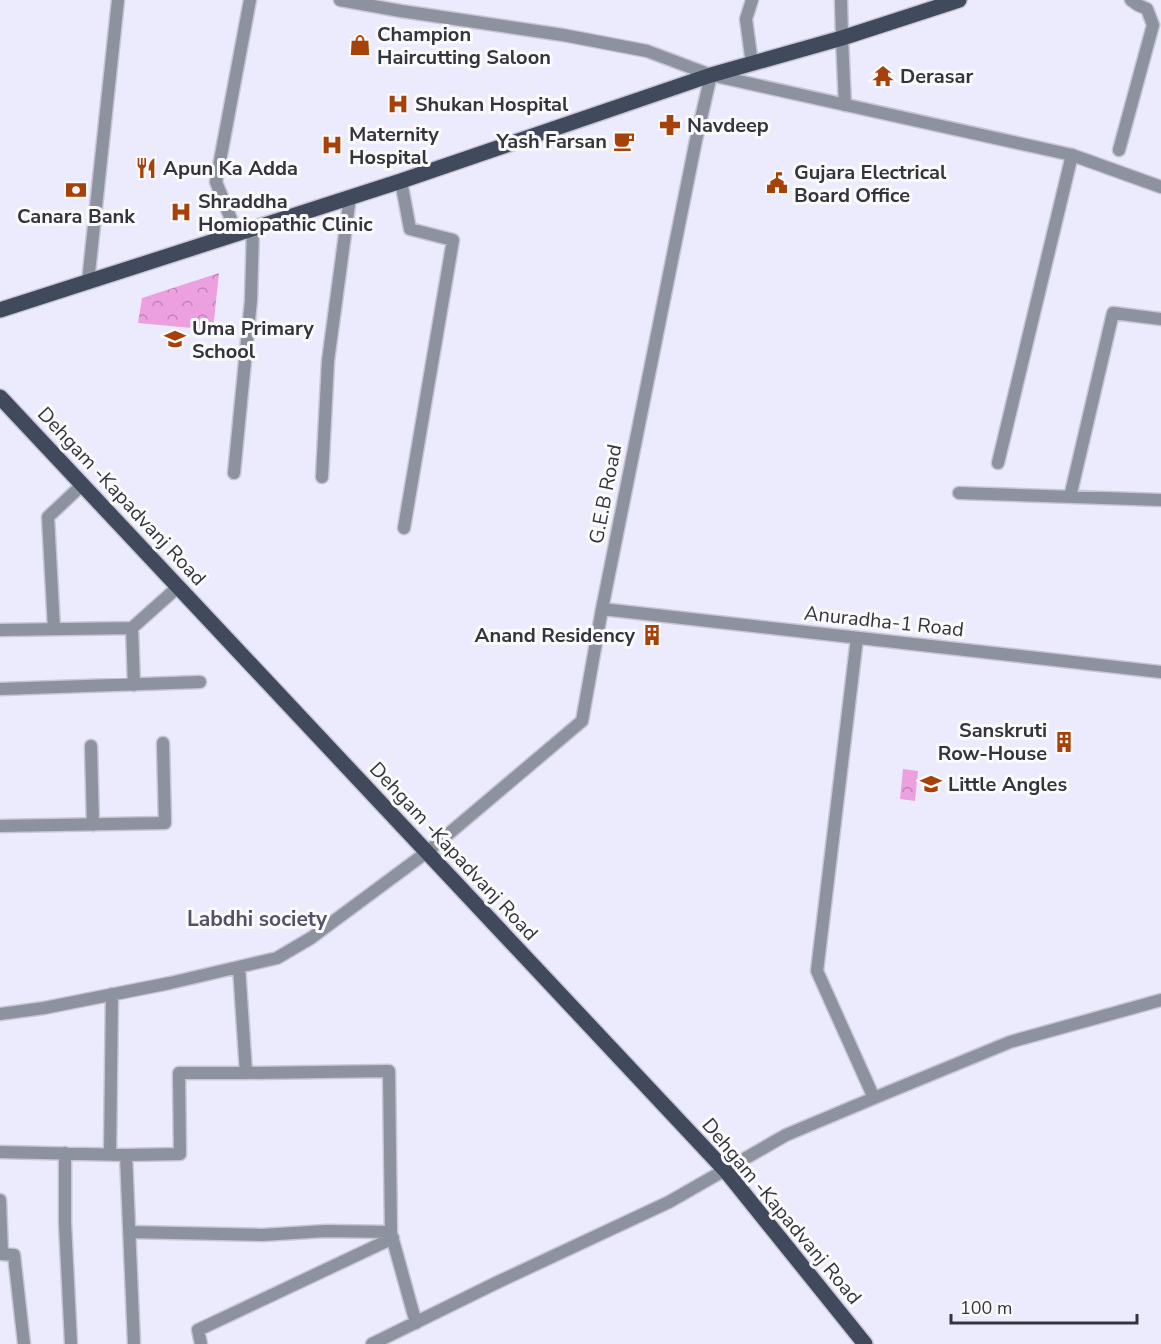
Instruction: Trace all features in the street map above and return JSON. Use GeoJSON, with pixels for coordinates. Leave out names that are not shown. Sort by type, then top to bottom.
{"type":"FeatureCollection","features":[{"type":"Feature","properties":{"kind":"main road"},"geometry":{"type":"LineString","coordinates":[[0,310],[401,181],[711,75],[842,38],[959,0]]}},
{"type":"Feature","properties":{"kind":"main road","name":"Dehgam -Kapadvanj Road"},"geometry":{"type":"LineString","coordinates":[[0,397],[725,1170],[865,1344]]}},
{"type":"Feature","properties":{"kind":"street"},"geometry":{"type":"LineString","coordinates":[[88,282],[118,0]]}},
{"type":"Feature","properties":{"kind":"street"},"geometry":{"type":"LineString","coordinates":[[237,234],[216,182],[250,0]]}},
{"type":"Feature","properties":{"kind":"street"},"geometry":{"type":"LineString","coordinates":[[340,0],[563,35],[647,51],[711,75],[1072,155],[1161,187]]}},
{"type":"Feature","properties":{"kind":"street"},"geometry":{"type":"LineString","coordinates":[[752,0],[746,19],[752,64]]}},
{"type":"Feature","properties":{"kind":"street"},"geometry":{"type":"LineString","coordinates":[[841,0],[845,105]]}},
{"type":"Feature","properties":{"kind":"street"},"geometry":{"type":"LineString","coordinates":[[1119,150],[1153,25],[1147,9],[1131,0]]}},
{"type":"Feature","properties":{"kind":"street","name":"G.E.B Road"},"geometry":{"type":"LineString","coordinates":[[0,1014],[44,1008],[170,983],[277,958],[311,938],[427,852],[582,721],[602,609],[711,75]]}},
{"type":"Feature","properties":{"kind":"street"},"geometry":{"type":"LineString","coordinates":[[998,464],[1072,155]]}},
{"type":"Feature","properties":{"kind":"street"},"geometry":{"type":"LineString","coordinates":[[401,181],[410,229],[453,240],[404,528]]}},
{"type":"Feature","properties":{"kind":"street"},"geometry":{"type":"LineString","coordinates":[[322,477],[328,361],[350,197]]}},
{"type":"Feature","properties":{"kind":"street"},"geometry":{"type":"LineString","coordinates":[[234,473],[251,300],[253,228]]}},
{"type":"Feature","properties":{"kind":"street"},"geometry":{"type":"LineString","coordinates":[[1070,497],[1113,313],[1161,319]]}},
{"type":"Feature","properties":{"kind":"street"},"geometry":{"type":"LineString","coordinates":[[54,629],[48,517],[82,485]]}},
{"type":"Feature","properties":{"kind":"street"},"geometry":{"type":"LineString","coordinates":[[959,493],[1161,501]]}},
{"type":"Feature","properties":{"kind":"street"},"geometry":{"type":"LineString","coordinates":[[0,630],[132,628],[178,587]]}},
{"type":"Feature","properties":{"kind":"street","name":"Anuradha-1 Road"},"geometry":{"type":"LineString","coordinates":[[602,609],[1161,672]]}},
{"type":"Feature","properties":{"kind":"street"},"geometry":{"type":"LineString","coordinates":[[132,628],[134,685]]}},
{"type":"Feature","properties":{"kind":"street"},"geometry":{"type":"LineString","coordinates":[[857,638],[817,971],[874,1098]]}},
{"type":"Feature","properties":{"kind":"street"},"geometry":{"type":"LineString","coordinates":[[0,689],[200,682]]}},
{"type":"Feature","properties":{"kind":"street"},"geometry":{"type":"LineString","coordinates":[[0,826],[165,823],[163,743]]}},
{"type":"Feature","properties":{"kind":"street"},"geometry":{"type":"LineString","coordinates":[[91,746],[93,825]]}},
{"type":"Feature","properties":{"kind":"street"},"geometry":{"type":"LineString","coordinates":[[239,967],[246,1073]]}},
{"type":"Feature","properties":{"kind":"street"},"geometry":{"type":"LineString","coordinates":[[110,1154],[112,994]]}},
{"type":"Feature","properties":{"kind":"street"},"geometry":{"type":"LineString","coordinates":[[372,1344],[669,1202],[786,1135],[1010,1042],[1161,1000]]}},
{"type":"Feature","properties":{"kind":"street"},"geometry":{"type":"LineString","coordinates":[[0,1152],[180,1154],[179,1073],[389,1071],[392,1235],[416,1323]]}},
{"type":"Feature","properties":{"kind":"street"},"geometry":{"type":"LineString","coordinates":[[65,1153],[65,1223],[71,1344]]}},
{"type":"Feature","properties":{"kind":"street"},"geometry":{"type":"LineString","coordinates":[[126,1155],[134,1344]]}},
{"type":"Feature","properties":{"kind":"street"},"geometry":{"type":"LineString","coordinates":[[0,1200],[2,1254],[14,1255],[24,1344]]}},
{"type":"Feature","properties":{"kind":"street"},"geometry":{"type":"LineString","coordinates":[[130,1232],[262,1235],[326,1231],[392,1235]]}},
{"type":"Feature","properties":{"kind":"street"},"geometry":{"type":"LineString","coordinates":[[201,1344],[198,1330],[392,1235]]}},
{"type":"Feature","properties":{"kind":"green space"},"geometry":{"type":"Polygon","coordinates":[[[219,273],[213,330],[138,323],[142,298],[219,273]]]}},
{"type":"Feature","properties":{"kind":"green space"},"geometry":{"type":"Polygon","coordinates":[[[903,769],[918,771],[915,801],[900,799],[903,769]]]}},
{"type":"Feature","properties":{"kind":"place","name":"Champion Haircutting Saloon"},"geometry":{"type":"Point","coordinates":[360,45]}},
{"type":"Feature","properties":{"kind":"place","name":"Derasar"},"geometry":{"type":"Point","coordinates":[883,76]}},
{"type":"Feature","properties":{"kind":"place","name":"Shukan Hospital"},"geometry":{"type":"Point","coordinates":[398,104]}},
{"type":"Feature","properties":{"kind":"place","name":"Navdeep"},"geometry":{"type":"Point","coordinates":[670,125]}},
{"type":"Feature","properties":{"kind":"place","name":"Yash Farsan"},"geometry":{"type":"Point","coordinates":[624,141]}},
{"type":"Feature","properties":{"kind":"place","name":"Maternity Hospital"},"geometry":{"type":"Point","coordinates":[332,145]}},
{"type":"Feature","properties":{"kind":"place","name":"Apun Ka Adda"},"geometry":{"type":"Point","coordinates":[146,168]}},
{"type":"Feature","properties":{"kind":"place","name":"Gujara Electrical Board Office"},"geometry":{"type":"Point","coordinates":[777,183]}},
{"type":"Feature","properties":{"kind":"place","name":"Canara Bank"},"geometry":{"type":"Point","coordinates":[76,190]}},
{"type":"Feature","properties":{"kind":"place","name":"Shraddha Homiopathic Clinic"},"geometry":{"type":"Point","coordinates":[181,212]}},
{"type":"Feature","properties":{"kind":"place","name":"Uma Primary School"},"geometry":{"type":"Point","coordinates":[175,339]}},
{"type":"Feature","properties":{"kind":"place","name":"Anand Residency"},"geometry":{"type":"Point","coordinates":[652,635]}},
{"type":"Feature","properties":{"kind":"place","name":"Sanskruti Row-House"},"geometry":{"type":"Point","coordinates":[1064,742]}},
{"type":"Feature","properties":{"kind":"place","name":"Little Angles"},"geometry":{"type":"Point","coordinates":[931,784]}},
{"type":"Feature","properties":{"kind":"district","name":"Labdhi society"},"geometry":{"type":"Point","coordinates":[257,919]}}]}
